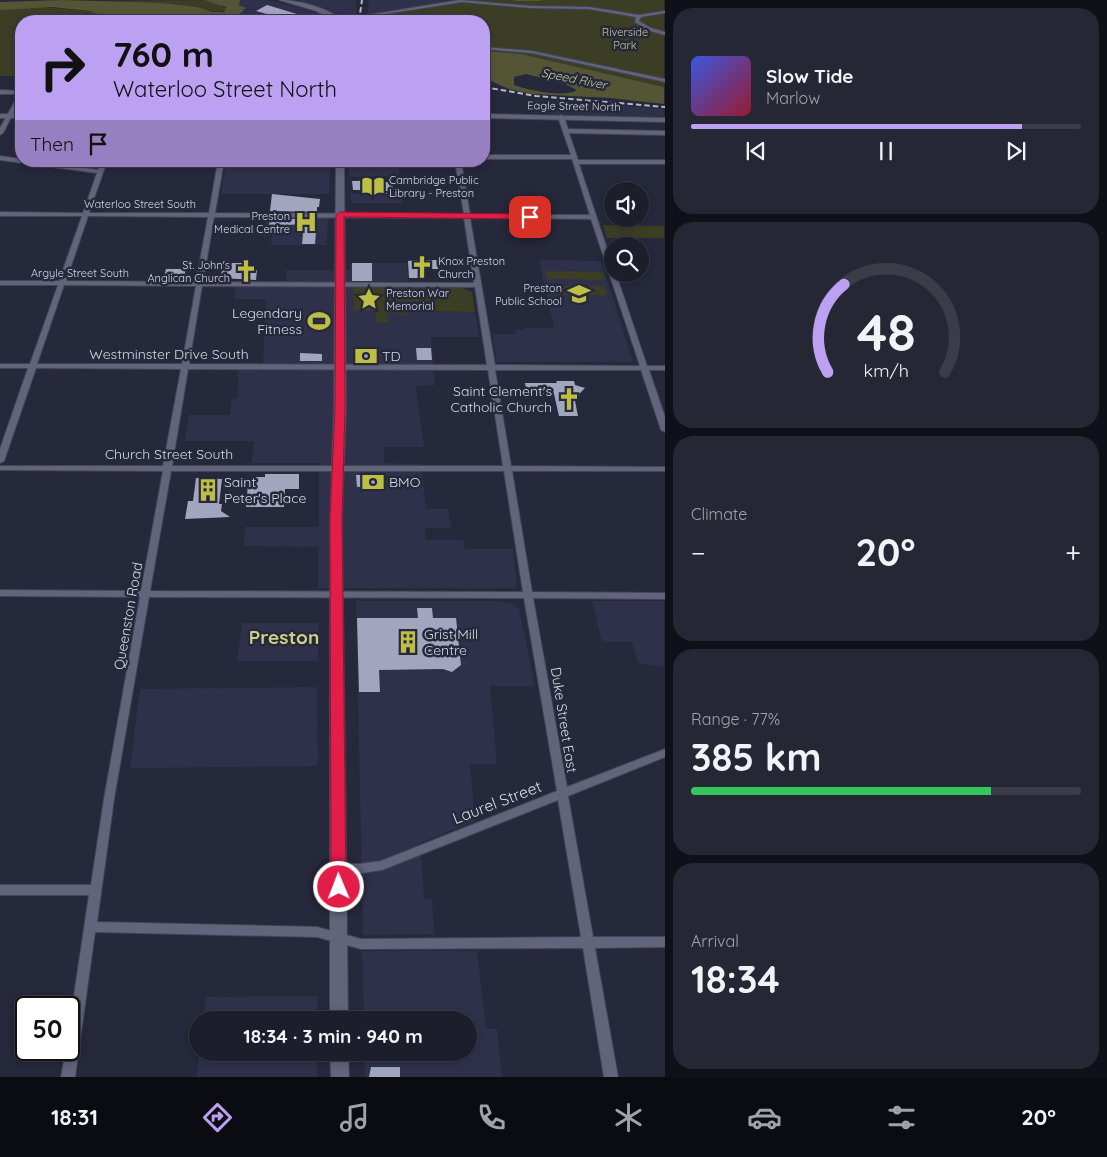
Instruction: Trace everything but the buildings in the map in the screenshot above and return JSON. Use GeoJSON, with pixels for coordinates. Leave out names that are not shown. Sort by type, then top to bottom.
{"type":"FeatureCollection","features":[{"type":"Feature","properties":{"kind":"main road"},"geometry":{"type":"LineString","coordinates":[[282,0],[318,10],[328,15]]}},
{"type":"Feature","properties":{"kind":"main road","name":"Eagle Street North"},"geometry":{"type":"LineString","coordinates":[[490,116],[561,116],[664,120]]}},
{"type":"Feature","properties":{"kind":"main road"},"geometry":{"type":"LineString","coordinates":[[339,1011],[336,596],[340,167]]}},
{"type":"Feature","properties":{"kind":"main road"},"geometry":{"type":"LineString","coordinates":[[339,1061],[340,1077]]}},
{"type":"Feature","properties":{"kind":"street"},"geometry":{"type":"LineString","coordinates":[[377,15],[462,1],[536,7],[589,8],[639,16],[664,12]]}},
{"type":"Feature","properties":{"kind":"street"},"geometry":{"type":"LineString","coordinates":[[639,16],[637,22],[664,34]]}},
{"type":"Feature","properties":{"kind":"street"},"geometry":{"type":"LineString","coordinates":[[490,48],[532,52],[664,81]]}},
{"type":"Feature","properties":{"kind":"street"},"geometry":{"type":"LineString","coordinates":[[0,92],[15,93]]}},
{"type":"Feature","properties":{"kind":"street"},"geometry":{"type":"LineString","coordinates":[[0,133],[15,104]]}},
{"type":"Feature","properties":{"kind":"street"},"geometry":{"type":"LineString","coordinates":[[0,116],[15,116]]}},
{"type":"Feature","properties":{"kind":"street"},"geometry":{"type":"LineString","coordinates":[[561,116],[604,247]]}},
{"type":"Feature","properties":{"kind":"street"},"geometry":{"type":"LineString","coordinates":[[566,131],[664,133]]}},
{"type":"Feature","properties":{"kind":"street"},"geometry":{"type":"LineString","coordinates":[[490,157],[664,162]]}},
{"type":"Feature","properties":{"kind":"street"},"geometry":{"type":"LineString","coordinates":[[0,158],[15,160]]}},
{"type":"Feature","properties":{"kind":"street"},"geometry":{"type":"LineString","coordinates":[[64,167],[99,172]]}},
{"type":"Feature","properties":{"kind":"street"},"geometry":{"type":"LineString","coordinates":[[0,461],[101,167]]}},
{"type":"Feature","properties":{"kind":"street","name":"Queenston Road"},"geometry":{"type":"LineString","coordinates":[[68,1077],[90,927],[145,594],[219,167]]}},
{"type":"Feature","properties":{"kind":"street","name":"Duke Street East"},"geometry":{"type":"LineString","coordinates":[[459,167],[562,794],[611,1077]]}},
{"type":"Feature","properties":{"kind":"street","name":"Waterloo Street South"},"geometry":{"type":"LineString","coordinates":[[0,214],[340,215]]}},
{"type":"Feature","properties":{"kind":"street"},"geometry":{"type":"LineString","coordinates":[[340,215],[594,218]]}},
{"type":"Feature","properties":{"kind":"street"},"geometry":{"type":"LineString","coordinates":[[616,282],[664,430]]}},
{"type":"Feature","properties":{"kind":"street","name":"Argyle Street South"},"geometry":{"type":"LineString","coordinates":[[0,283],[477,285]]}},
{"type":"Feature","properties":{"kind":"street","name":"Westminster Drive South"},"geometry":{"type":"LineString","coordinates":[[0,366],[664,368]]}},
{"type":"Feature","properties":{"kind":"street","name":"Church Street South"},"geometry":{"type":"LineString","coordinates":[[0,468],[664,469]]}},
{"type":"Feature","properties":{"kind":"street"},"geometry":{"type":"LineString","coordinates":[[0,593],[664,596]]}},
{"type":"Feature","properties":{"kind":"street","name":"Laurel Street"},"geometry":{"type":"LineString","coordinates":[[338,870],[382,865],[664,753]]}},
{"type":"Feature","properties":{"kind":"street"},"geometry":{"type":"LineString","coordinates":[[0,890],[96,890]]}},
{"type":"Feature","properties":{"kind":"street"},"geometry":{"type":"LineString","coordinates":[[90,927],[317,932],[361,944],[664,942]]}},
{"type":"Feature","properties":{"kind":"shaded area"},"geometry":{"type":"Polygon","coordinates":[[[240,0],[269,0],[322,15],[238,15],[245,8],[239,5],[240,0]]]}},
{"type":"Feature","properties":{"kind":"shaded area"},"geometry":{"type":"Polygon","coordinates":[[[297,0],[356,0],[356,15],[341,15],[297,0]]]}},
{"type":"Feature","properties":{"kind":"shaded area"},"geometry":{"type":"Polygon","coordinates":[[[369,0],[489,0],[453,1],[367,14],[369,0]]]}},
{"type":"Feature","properties":{"kind":"shaded area"},"geometry":{"type":"Polygon","coordinates":[[[529,99],[664,109],[664,118],[532,113],[529,99]]]}},
{"type":"Feature","properties":{"kind":"shaded area"},"geometry":{"type":"Polygon","coordinates":[[[331,167],[329,194],[221,194],[225,168],[331,167]]]}},
{"type":"Feature","properties":{"kind":"shaded area"},"geometry":{"type":"Polygon","coordinates":[[[349,167],[399,168],[399,176],[349,177],[349,167]]]}},
{"type":"Feature","properties":{"kind":"shaded area"},"geometry":{"type":"Polygon","coordinates":[[[350,194],[401,194],[402,203],[351,203],[350,194]]]}},
{"type":"Feature","properties":{"kind":"shaded area"},"geometry":{"type":"Polygon","coordinates":[[[266,217],[328,217],[327,245],[271,245],[272,236],[263,236],[266,217]]]}},
{"type":"Feature","properties":{"kind":"shaded area","name":"Preston Public School"},"geometry":{"type":"Polygon","coordinates":[[[539,260],[601,261],[604,270],[604,282],[608,282],[633,362],[497,362],[492,334],[516,334],[515,330],[525,330],[525,328],[554,328],[539,260]]]}},
{"type":"Feature","properties":{"kind":"shaded area"},"geometry":{"type":"Polygon","coordinates":[[[350,263],[407,263],[408,281],[352,282],[354,311],[475,312],[479,337],[431,337],[435,385],[416,386],[424,447],[384,447],[384,463],[421,464],[426,509],[448,509],[451,528],[425,528],[426,540],[463,540],[465,549],[513,549],[517,588],[318,588],[318,547],[244,546],[245,527],[319,527],[319,463],[252,463],[254,441],[185,441],[189,415],[230,415],[231,399],[237,399],[239,363],[263,363],[266,299],[234,299],[236,281],[286,281],[286,270],[350,270],[350,263]]]}},
{"type":"Feature","properties":{"kind":"shaded area"},"geometry":{"type":"Polygon","coordinates":[[[356,601],[497,601],[513,604],[519,609],[535,686],[490,686],[497,764],[470,764],[475,821],[420,843],[424,898],[432,899],[434,934],[363,935],[356,601]]]}},
{"type":"Feature","properties":{"kind":"shaded area"},"geometry":{"type":"Polygon","coordinates":[[[592,601],[664,601],[664,665],[661,667],[638,663],[632,642],[602,642],[592,601]]]}},
{"type":"Feature","properties":{"kind":"shaded area"},"geometry":{"type":"Polygon","coordinates":[[[242,623],[318,623],[318,661],[237,661],[242,623]]]}},
{"type":"Feature","properties":{"kind":"shaded area"},"geometry":{"type":"Polygon","coordinates":[[[317,687],[318,766],[130,768],[140,689],[317,687]]]}},
{"type":"Feature","properties":{"kind":"shaded area"},"geometry":{"type":"Polygon","coordinates":[[[362,951],[477,951],[486,1029],[497,1029],[502,1077],[365,1077],[364,1061],[477,1061],[477,1011],[364,1011],[362,951]]]}},
{"type":"Feature","properties":{"kind":"shaded area"},"geometry":{"type":"Polygon","coordinates":[[[318,996],[317,1011],[204,1011],[206,997],[318,996]]]}},
{"type":"Feature","properties":{"kind":"shaded area"},"geometry":{"type":"Polygon","coordinates":[[[198,1061],[317,1061],[317,1077],[197,1077],[198,1061]]]}},
{"type":"Feature","properties":{"kind":"green space"},"geometry":{"type":"Polygon","coordinates":[[[204,0],[220,4],[227,10],[219,12],[163,3],[107,3],[97,1],[204,0]]]}},
{"type":"Feature","properties":{"kind":"green space","name":"Riverside Park"},"geometry":{"type":"Polygon","coordinates":[[[471,0],[664,0],[664,87],[521,54],[490,51],[490,15],[380,15],[471,0]]]}},
{"type":"Feature","properties":{"kind":"green space"},"geometry":{"type":"Polygon","coordinates":[[[32,6],[89,11],[101,15],[15,15],[15,76],[0,76],[0,10],[32,6]]]}},
{"type":"Feature","properties":{"kind":"green space"},"geometry":{"type":"Polygon","coordinates":[[[603,225],[604,227],[664,226],[664,238],[607,237],[603,225]]]}},
{"type":"Feature","properties":{"kind":"green space"},"geometry":{"type":"Polygon","coordinates":[[[545,271],[603,272],[604,276],[604,280],[547,279],[545,271]]]}},
{"type":"Feature","properties":{"kind":"green space"},"geometry":{"type":"Polygon","coordinates":[[[548,286],[605,286],[607,295],[550,295],[548,286]]]}},
{"type":"Feature","properties":{"kind":"green space"},"geometry":{"type":"Polygon","coordinates":[[[352,287],[462,288],[472,292],[475,312],[407,311],[407,316],[395,314],[392,311],[386,317],[390,322],[376,322],[375,311],[354,311],[352,287]]]}},
{"type":"Feature","properties":{"kind":"water"},"geometry":{"type":"Polygon","coordinates":[[[63,0],[163,3],[196,7],[213,12],[224,12],[226,7],[204,0],[240,0],[239,5],[246,8],[238,15],[101,15],[89,11],[52,7],[0,10],[0,2],[63,0]]]}},
{"type":"Feature","properties":{"kind":"water","name":"Speed River"},"geometry":{"type":"Polygon","coordinates":[[[490,51],[521,54],[664,87],[664,104],[610,98],[532,94],[509,89],[490,81],[490,51]],[[526,74],[514,77],[514,85],[536,91],[564,93],[577,90],[565,84],[526,74]]]}},
{"type":"Feature","properties":{"kind":"waterway"},"geometry":{"type":"LineString","coordinates":[[515,0],[541,0]]}},
{"type":"Feature","properties":{"kind":"railway"},"geometry":{"type":"LineString","coordinates":[[360,15],[362,0]]}},
{"type":"Feature","properties":{"kind":"railway"},"geometry":{"type":"LineString","coordinates":[[490,88],[536,96],[665,107]]}},
{"type":"Feature","properties":{"kind":"place","name":"Cambridge Public Library - Preston"},"geometry":{"type":"Point","coordinates":[373,186]}},
{"type":"Feature","properties":{"kind":"place","name":"Preston Medical Centre"},"geometry":{"type":"Point","coordinates":[306,222]}},
{"type":"Feature","properties":{"kind":"place","name":"Knox Preston Church"},"geometry":{"type":"Point","coordinates":[422,267]}},
{"type":"Feature","properties":{"kind":"place","name":"St. John's Anglican Church"},"geometry":{"type":"Point","coordinates":[246,271]}},
{"type":"Feature","properties":{"kind":"place","name":"Preston Public School"},"geometry":{"type":"Point","coordinates":[579,294]}},
{"type":"Feature","properties":{"kind":"place","name":"Preston War Memorial"},"geometry":{"type":"Point","coordinates":[369,299]}},
{"type":"Feature","properties":{"kind":"place","name":"Legendary Fitness"},"geometry":{"type":"Point","coordinates":[319,321]}},
{"type":"Feature","properties":{"kind":"place","name":"TD"},"geometry":{"type":"Point","coordinates":[366,356]}},
{"type":"Feature","properties":{"kind":"place","name":"Saint Clement's Catholic Church"},"geometry":{"type":"Point","coordinates":[569,399]}},
{"type":"Feature","properties":{"kind":"place","name":"BMO"},"geometry":{"type":"Point","coordinates":[373,482]}},
{"type":"Feature","properties":{"kind":"place","name":"Saint Peter's Place"},"geometry":{"type":"Point","coordinates":[208,490]}},
{"type":"Feature","properties":{"kind":"place","name":"Grist Mill Centre"},"geometry":{"type":"Point","coordinates":[408,642]}},
{"type":"Feature","properties":{"kind":"district","name":"Preston"},"geometry":{"type":"Point","coordinates":[284,637]}},
{"type":"Feature","properties":{"kind":"route"},"geometry":{"type":"LineString","coordinates":[[339,887],[336,518],[340,407],[340,215],[530,217]]}}]}
